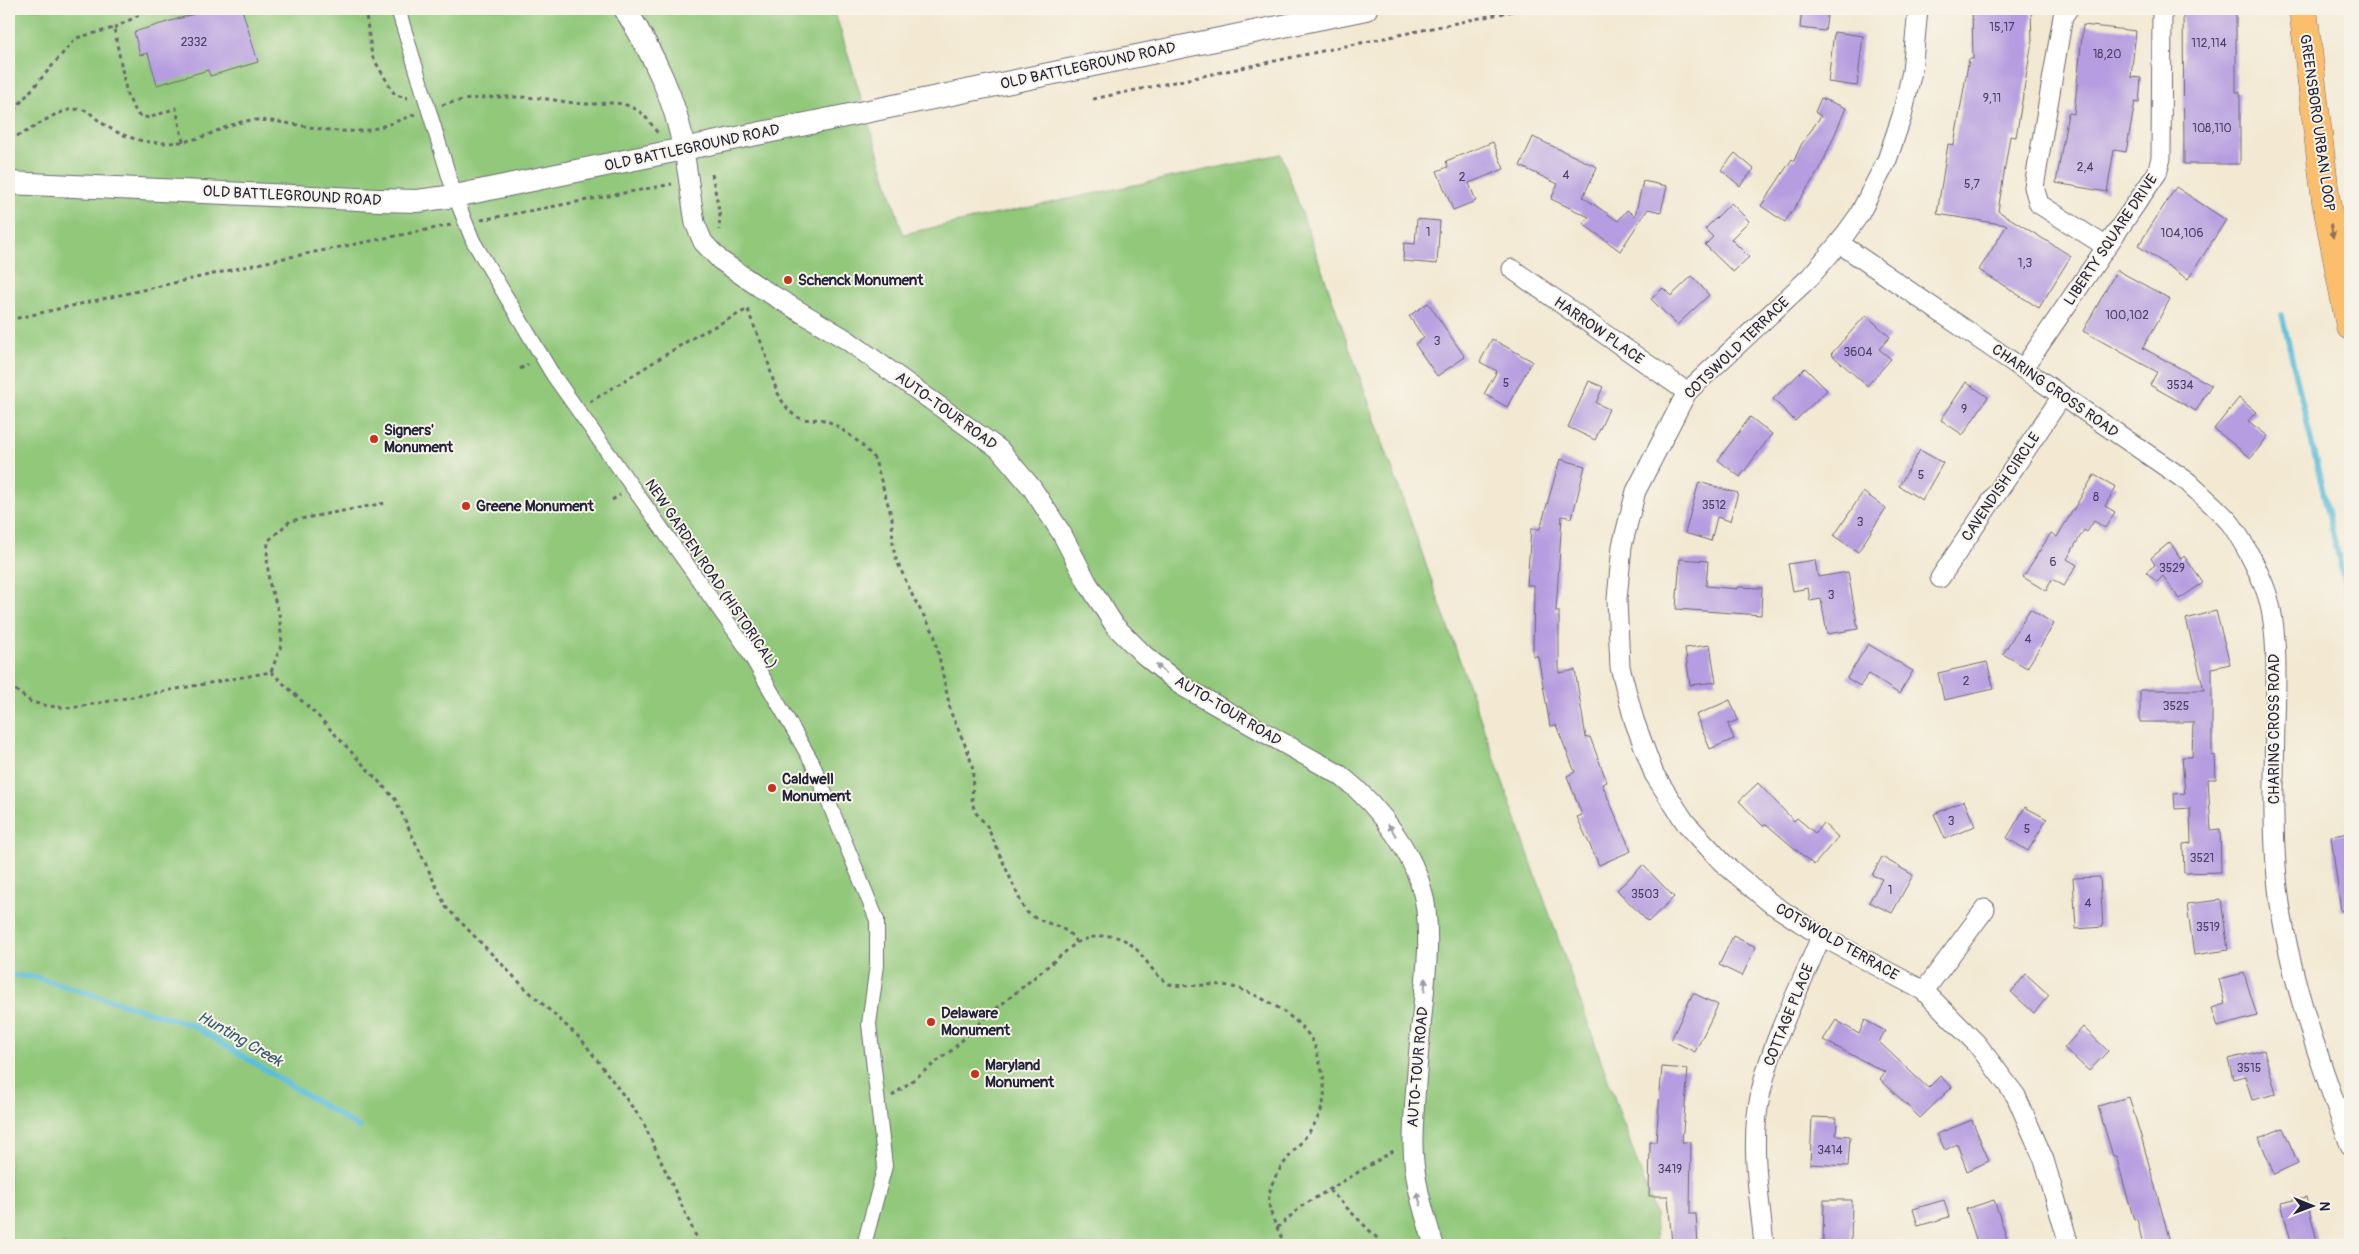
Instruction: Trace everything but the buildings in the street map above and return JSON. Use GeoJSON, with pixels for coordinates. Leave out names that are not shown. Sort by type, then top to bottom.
{"type":"FeatureCollection","features":[{"type":"Feature","properties":{"kind":"highway","name":"GREENSBORO URBAN LOOP"},"geometry":{"type":"LineString","coordinates":[[2303,9],[2314,117],[2326,201],[2350,326]]}},
{"type":"Feature","properties":{"kind":"street","name":"NEW GARDEN ROAD (HISTORICAL)"},"geometry":{"type":"LineString","coordinates":[[398,9],[455,196],[473,241],[553,375],[745,646],[812,762],[877,920],[877,965],[869,1024],[886,1166],[864,1245]]}},
{"type":"Feature","properties":{"kind":"street"},"geometry":{"type":"LineString","coordinates":[[625,9],[649,47],[659,70],[680,127],[684,150]]}},
{"type":"Feature","properties":{"kind":"street","name":"OLD BATTLEGROUND ROAD"},"geometry":{"type":"LineString","coordinates":[[9,183],[417,201],[455,196],[684,150],[1366,9]]}},
{"type":"Feature","properties":{"kind":"street","name":"COTSWOLD TERRACE"},"geometry":{"type":"LineString","coordinates":[[1918,9],[1912,71],[1897,131],[1883,168],[1859,215],[1810,277],[1687,392],[1636,491],[1622,546],[1617,599],[1620,666],[1634,720],[1654,774],[1685,822],[1723,863],[1769,902],[1822,936],[1924,991],[1977,1044],[2016,1096],[2044,1160],[2068,1245]]}},
{"type":"Feature","properties":{"kind":"street"},"geometry":{"type":"LineString","coordinates":[[2068,9],[2063,16],[2034,187],[2039,204],[2107,247]]}},
{"type":"Feature","properties":{"kind":"street","name":"LIBERTY SQUARE DRIVE"},"geometry":{"type":"LineString","coordinates":[[2023,369],[2157,173],[2161,158],[2162,9]]}},
{"type":"Feature","properties":{"kind":"street","name":"AUTO-TOUR ROAD"},"geometry":{"type":"LineString","coordinates":[[684,150],[695,223],[702,242],[716,256],[759,287],[847,340],[999,449],[1032,488],[1062,534],[1087,582],[1115,626],[1144,655],[1182,686],[1340,775],[1357,788],[1392,828],[1416,873],[1426,909],[1428,957],[1412,1139],[1417,1191],[1434,1245]]}},
{"type":"Feature","properties":{"kind":"street","name":"CHARING CROSS ROAD"},"geometry":{"type":"LineString","coordinates":[[1839,242],[2188,482],[2231,524],[2266,592],[2276,669],[2273,821],[2278,889],[2286,942],[2310,1034],[2350,1145]]}},
{"type":"Feature","properties":{"kind":"street","name":"HARROW PLACE"},"geometry":{"type":"LineString","coordinates":[[1512,269],[1687,392]]}},
{"type":"Feature","properties":{"kind":"street","name":"CAVENDISH CIRCLE"},"geometry":{"type":"LineString","coordinates":[[1940,578],[2062,396]]}},
{"type":"Feature","properties":{"kind":"street"},"geometry":{"type":"LineString","coordinates":[[1924,991],[1985,909]]}},
{"type":"Feature","properties":{"kind":"street","name":"COTTAGE PLACE"},"geometry":{"type":"LineString","coordinates":[[1764,1245],[1755,1156],[1757,1109],[1767,1063],[1822,936]]}},
{"type":"Feature","properties":{"kind":"path"},"geometry":{"type":"LineString","coordinates":[[9,116],[76,38],[114,28],[152,9]]}},
{"type":"Feature","properties":{"kind":"path"},"geometry":{"type":"LineString","coordinates":[[365,9],[372,56],[395,95],[429,106]]}},
{"type":"Feature","properties":{"kind":"path"},"geometry":{"type":"LineString","coordinates":[[1093,98],[1523,9]]}},
{"type":"Feature","properties":{"kind":"path"},"geometry":{"type":"LineString","coordinates":[[114,28],[127,95],[138,115],[149,118],[176,108],[183,142]]}},
{"type":"Feature","properties":{"kind":"path"},"geometry":{"type":"LineString","coordinates":[[9,137],[20,134],[52,115],[82,109],[88,111],[110,130],[127,137],[150,143],[174,144],[240,122],[254,120],[337,129],[368,130],[429,106],[491,98],[537,98],[586,104],[610,102],[628,106],[644,115],[662,140]]}},
{"type":"Feature","properties":{"kind":"path"},"geometry":{"type":"LineString","coordinates":[[712,174],[720,216],[716,256]]}},
{"type":"Feature","properties":{"kind":"path"},"geometry":{"type":"LineString","coordinates":[[478,220],[676,183]]}},
{"type":"Feature","properties":{"kind":"path"},"geometry":{"type":"LineString","coordinates":[[9,320],[280,260],[449,226]]}},
{"type":"Feature","properties":{"kind":"path"},"geometry":{"type":"LineString","coordinates":[[578,410],[694,337],[748,309],[765,352],[775,388],[789,409],[795,416],[806,420],[823,420],[833,423],[870,452],[875,460],[892,518],[893,547],[896,559],[914,599],[934,633],[952,713],[969,754],[972,770],[972,803],[976,813],[987,826],[1024,909],[1035,918],[1069,932],[1076,943]]}},
{"type":"Feature","properties":{"kind":"path"},"geometry":{"type":"LineString","coordinates":[[520,368],[532,361]]}},
{"type":"Feature","properties":{"kind":"path"},"geometry":{"type":"LineString","coordinates":[[271,672],[282,643],[279,613],[269,582],[266,557],[268,540],[290,521],[385,503]]}},
{"type":"Feature","properties":{"kind":"path"},"geometry":{"type":"LineString","coordinates":[[9,685],[31,702],[71,708],[271,672]]}},
{"type":"Feature","properties":{"kind":"path"},"geometry":{"type":"LineString","coordinates":[[271,672],[318,716],[395,799],[446,908],[524,987],[582,1040],[642,1120],[700,1245]]}},
{"type":"Feature","properties":{"kind":"path"},"geometry":{"type":"LineString","coordinates":[[877,1102],[890,1097],[952,1050],[985,1018],[1076,943],[1104,935],[1126,939],[1158,976],[1169,984],[1232,986],[1260,997],[1279,1008],[1308,1035],[1318,1056],[1325,1091],[1319,1116],[1272,1185],[1269,1209],[1284,1245]]}},
{"type":"Feature","properties":{"kind":"path"},"geometry":{"type":"LineString","coordinates":[[1277,1228],[1302,1206],[1412,1139]]}},
{"type":"Feature","properties":{"kind":"path"},"geometry":{"type":"LineString","coordinates":[[1329,1190],[1379,1240],[1380,1245]]}},
{"type":"Feature","properties":{"kind":"green space"},"geometry":{"type":"Polygon","coordinates":[[[9,9],[834,9],[903,234],[1281,154],[1655,1213],[1657,1245],[9,1245],[9,9]]]}},
{"type":"Feature","properties":{"kind":"waterway"},"geometry":{"type":"LineString","coordinates":[[2282,315],[2350,607]]}},
{"type":"Feature","properties":{"kind":"waterway","name":"Hunting Creek"},"geometry":{"type":"LineString","coordinates":[[9,975],[35,977],[192,1025],[360,1128]]}},
{"type":"Feature","properties":{"kind":"place","name":"Schenck Monument"},"geometry":{"type":"Point","coordinates":[788,280]}},
{"type":"Feature","properties":{"kind":"place","name":"Signers' Monument"},"geometry":{"type":"Point","coordinates":[374,439]}},
{"type":"Feature","properties":{"kind":"place","name":"Greene Monument"},"geometry":{"type":"Point","coordinates":[466,506]}},
{"type":"Feature","properties":{"kind":"place","name":"Caldwell Monument"},"geometry":{"type":"Point","coordinates":[772,788]}},
{"type":"Feature","properties":{"kind":"place","name":"Delaware Monument"},"geometry":{"type":"Point","coordinates":[931,1022]}},
{"type":"Feature","properties":{"kind":"place","name":"Maryland Monument"},"geometry":{"type":"Point","coordinates":[975,1074]}}]}
